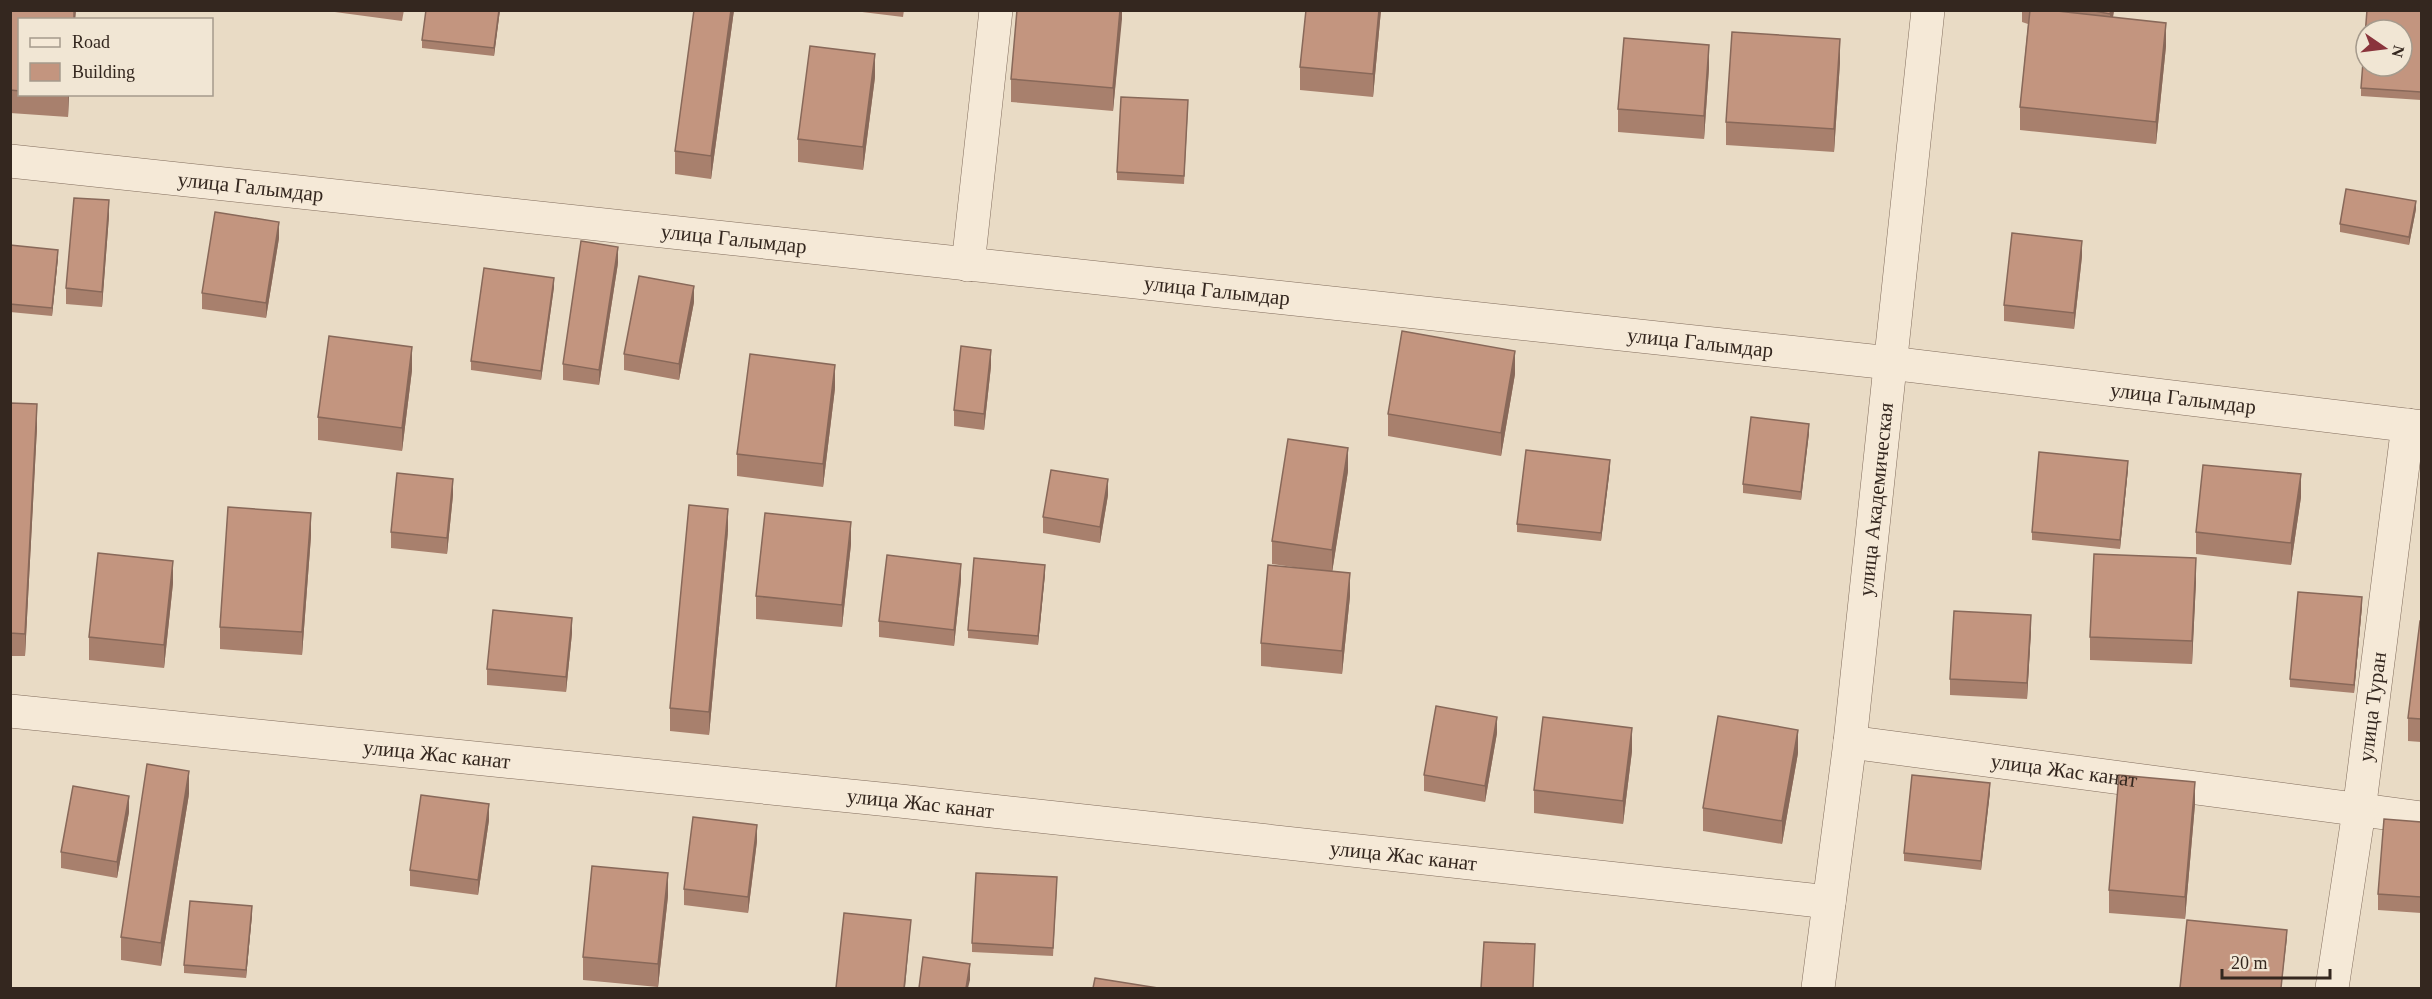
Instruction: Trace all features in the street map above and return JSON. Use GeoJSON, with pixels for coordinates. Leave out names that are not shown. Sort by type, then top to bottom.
{"type":"FeatureCollection","features":[{"type":"Feature","properties":{"kind":"street"},"geometry":{"type":"LineString","coordinates":[[968,265],[996,10]]}},
{"type":"Feature","properties":{"kind":"street","name":"улица Академическая"},"geometry":{"type":"LineString","coordinates":[[1818,988],[1850,742],[1928,10]]}},
{"type":"Feature","properties":{"kind":"street","name":"улица Галымдар"},"geometry":{"type":"LineString","coordinates":[[10,161],[1890,363],[2415,426]]}},
{"type":"Feature","properties":{"kind":"street","name":"улица Туран"},"geometry":{"type":"LineString","coordinates":[[2332,988],[2415,426]]}},
{"type":"Feature","properties":{"kind":"street","name":"улица Жас канат"},"geometry":{"type":"LineString","coordinates":[[10,711],[912,803],[1829,902]]}},
{"type":"Feature","properties":{"kind":"street","name":"улица Жас канат"},"geometry":{"type":"LineString","coordinates":[[1850,742],[2421,819]]}},
{"type":"Feature","properties":{"kind":"building"},"geometry":{"type":"Polygon","coordinates":[[[10,10],[74,10],[74,18],[18,18],[18,91],[10,90],[10,10]]]}},
{"type":"Feature","properties":{"kind":"building"},"geometry":{"type":"Polygon","coordinates":[[[426,10],[499,10],[494,48],[422,40],[426,10]]]}},
{"type":"Feature","properties":{"kind":"building"},"geometry":{"type":"Polygon","coordinates":[[[694,10],[731,10],[711,156],[675,151],[694,10]]]}},
{"type":"Feature","properties":{"kind":"building"},"geometry":{"type":"Polygon","coordinates":[[[1017,10],[1120,10],[1113,88],[1011,79],[1017,10]]]}},
{"type":"Feature","properties":{"kind":"building"},"geometry":{"type":"Polygon","coordinates":[[[1306,10],[1379,10],[1373,74],[1300,67],[1306,10]]]}},
{"type":"Feature","properties":{"kind":"building"},"geometry":{"type":"Polygon","coordinates":[[[2030,10],[2166,23],[2156,122],[2020,107],[2030,10]]]}},
{"type":"Feature","properties":{"kind":"building"},"geometry":{"type":"Polygon","coordinates":[[[2089,10],[2111,10],[2110,14],[2089,10]]]}},
{"type":"Feature","properties":{"kind":"building"},"geometry":{"type":"Polygon","coordinates":[[[2367,10],[2421,10],[2421,92],[2361,88],[2362,78],[2414,78],[2414,18],[2366,18],[2367,10]]]}},
{"type":"Feature","properties":{"kind":"building"},"geometry":{"type":"Polygon","coordinates":[[[1732,32],[1840,39],[1834,129],[1726,122],[1732,32]]]}},
{"type":"Feature","properties":{"kind":"building"},"geometry":{"type":"Polygon","coordinates":[[[1624,38],[1709,45],[1704,116],[1618,109],[1624,38]]]}},
{"type":"Feature","properties":{"kind":"building"},"geometry":{"type":"Polygon","coordinates":[[[810,46],[875,54],[863,147],[798,139],[810,46]]]}},
{"type":"Feature","properties":{"kind":"building"},"geometry":{"type":"Polygon","coordinates":[[[1121,97],[1188,100],[1184,176],[1117,172],[1121,97]]]}},
{"type":"Feature","properties":{"kind":"building"},"geometry":{"type":"Polygon","coordinates":[[[2346,189],[2416,201],[2409,237],[2340,224],[2346,189]]]}},
{"type":"Feature","properties":{"kind":"building"},"geometry":{"type":"Polygon","coordinates":[[[74,198],[109,200],[102,292],[66,288],[74,198]]]}},
{"type":"Feature","properties":{"kind":"building"},"geometry":{"type":"Polygon","coordinates":[[[215,212],[279,222],[266,303],[202,293],[215,212]]]}},
{"type":"Feature","properties":{"kind":"building"},"geometry":{"type":"Polygon","coordinates":[[[2012,233],[2082,241],[2074,313],[2004,305],[2012,233]]]}},
{"type":"Feature","properties":{"kind":"building"},"geometry":{"type":"Polygon","coordinates":[[[581,241],[618,247],[599,370],[563,364],[581,241]]]}},
{"type":"Feature","properties":{"kind":"building"},"geometry":{"type":"Polygon","coordinates":[[[10,245],[58,250],[52,308],[10,304],[10,245]]]}},
{"type":"Feature","properties":{"kind":"building"},"geometry":{"type":"Polygon","coordinates":[[[484,268],[554,278],[541,371],[471,361],[484,268]]]}},
{"type":"Feature","properties":{"kind":"building"},"geometry":{"type":"Polygon","coordinates":[[[639,276],[694,286],[679,364],[624,354],[639,276]]]}},
{"type":"Feature","properties":{"kind":"building"},"geometry":{"type":"Polygon","coordinates":[[[1402,331],[1515,351],[1501,433],[1388,414],[1402,331]]]}},
{"type":"Feature","properties":{"kind":"building"},"geometry":{"type":"Polygon","coordinates":[[[329,336],[412,347],[402,428],[318,417],[329,336]]]}},
{"type":"Feature","properties":{"kind":"building"},"geometry":{"type":"Polygon","coordinates":[[[961,346],[991,350],[984,414],[954,410],[961,346]]]}},
{"type":"Feature","properties":{"kind":"building"},"geometry":{"type":"Polygon","coordinates":[[[750,354],[835,365],[823,464],[737,454],[750,354]]]}},
{"type":"Feature","properties":{"kind":"building"},"geometry":{"type":"Polygon","coordinates":[[[10,403],[37,404],[25,634],[10,633],[10,403]]]}},
{"type":"Feature","properties":{"kind":"building"},"geometry":{"type":"Polygon","coordinates":[[[1751,417],[1809,424],[1801,492],[1743,484],[1751,417]]]}},
{"type":"Feature","properties":{"kind":"building"},"geometry":{"type":"Polygon","coordinates":[[[1288,439],[1348,448],[1332,550],[1272,541],[1288,439]]]}},
{"type":"Feature","properties":{"kind":"building"},"geometry":{"type":"Polygon","coordinates":[[[1526,450],[1610,460],[1601,533],[1517,524],[1526,450]]]}},
{"type":"Feature","properties":{"kind":"building"},"geometry":{"type":"Polygon","coordinates":[[[2039,452],[2128,461],[2120,540],[2032,532],[2039,452]]]}},
{"type":"Feature","properties":{"kind":"building"},"geometry":{"type":"Polygon","coordinates":[[[2203,465],[2301,474],[2291,543],[2196,532],[2203,465]]]}},
{"type":"Feature","properties":{"kind":"building"},"geometry":{"type":"Polygon","coordinates":[[[1051,470],[1108,479],[1100,527],[1043,517],[1051,470]]]}},
{"type":"Feature","properties":{"kind":"building"},"geometry":{"type":"Polygon","coordinates":[[[397,473],[453,479],[447,538],[391,532],[397,473]]]}},
{"type":"Feature","properties":{"kind":"building"},"geometry":{"type":"Polygon","coordinates":[[[689,505],[728,509],[709,712],[670,708],[689,505]]]}},
{"type":"Feature","properties":{"kind":"building"},"geometry":{"type":"Polygon","coordinates":[[[228,507],[311,513],[302,632],[220,627],[228,507]]]}},
{"type":"Feature","properties":{"kind":"building"},"geometry":{"type":"Polygon","coordinates":[[[765,513],[851,522],[842,605],[756,596],[765,513]]]}},
{"type":"Feature","properties":{"kind":"building"},"geometry":{"type":"Polygon","coordinates":[[[98,553],[173,561],[164,645],[89,637],[98,553]]]}},
{"type":"Feature","properties":{"kind":"building"},"geometry":{"type":"Polygon","coordinates":[[[2094,554],[2196,558],[2192,641],[2090,637],[2094,554]]]}},
{"type":"Feature","properties":{"kind":"building"},"geometry":{"type":"Polygon","coordinates":[[[887,555],[961,564],[954,630],[879,621],[887,555]]]}},
{"type":"Feature","properties":{"kind":"building"},"geometry":{"type":"Polygon","coordinates":[[[974,558],[1045,565],[1038,636],[968,630],[974,558]]]}},
{"type":"Feature","properties":{"kind":"building"},"geometry":{"type":"Polygon","coordinates":[[[1268,565],[1350,573],[1342,651],[1261,643],[1268,565]]]}},
{"type":"Feature","properties":{"kind":"building"},"geometry":{"type":"Polygon","coordinates":[[[2298,592],[2362,597],[2354,685],[2290,679],[2298,592]]]}},
{"type":"Feature","properties":{"kind":"building"},"geometry":{"type":"Polygon","coordinates":[[[493,610],[572,618],[566,677],[487,669],[493,610]]]}},
{"type":"Feature","properties":{"kind":"building"},"geometry":{"type":"Polygon","coordinates":[[[1954,611],[2031,615],[2027,683],[1950,679],[1954,611]]]}},
{"type":"Feature","properties":{"kind":"building"},"geometry":{"type":"Polygon","coordinates":[[[2421,621],[2421,719],[2408,718],[2421,621]]]}},
{"type":"Feature","properties":{"kind":"building"},"geometry":{"type":"Polygon","coordinates":[[[1436,706],[1497,717],[1485,786],[1424,775],[1436,706]]]}},
{"type":"Feature","properties":{"kind":"building"},"geometry":{"type":"Polygon","coordinates":[[[1718,716],[1798,730],[1782,821],[1703,808],[1718,716]]]}},
{"type":"Feature","properties":{"kind":"building"},"geometry":{"type":"Polygon","coordinates":[[[1543,717],[1632,728],[1623,801],[1534,790],[1543,717]]]}},
{"type":"Feature","properties":{"kind":"building"},"geometry":{"type":"Polygon","coordinates":[[[147,764],[189,771],[161,943],[121,937],[147,764]]]}},
{"type":"Feature","properties":{"kind":"building"},"geometry":{"type":"Polygon","coordinates":[[[1912,775],[1990,783],[1981,861],[1904,853],[1912,775]]]}},
{"type":"Feature","properties":{"kind":"building"},"geometry":{"type":"Polygon","coordinates":[[[2119,775],[2195,782],[2185,897],[2109,890],[2119,775]]]}},
{"type":"Feature","properties":{"kind":"building"},"geometry":{"type":"Polygon","coordinates":[[[73,786],[129,796],[117,862],[61,852],[73,786]]]}},
{"type":"Feature","properties":{"kind":"building"},"geometry":{"type":"Polygon","coordinates":[[[421,795],[489,804],[478,880],[410,870],[421,795]]]}},
{"type":"Feature","properties":{"kind":"building"},"geometry":{"type":"Polygon","coordinates":[[[693,817],[757,825],[748,897],[684,889],[693,817]]]}},
{"type":"Feature","properties":{"kind":"building"},"geometry":{"type":"Polygon","coordinates":[[[2384,819],[2421,822],[2421,897],[2378,894],[2384,819]]]}},
{"type":"Feature","properties":{"kind":"building"},"geometry":{"type":"Polygon","coordinates":[[[592,866],[668,873],[658,964],[583,957],[592,866]]]}},
{"type":"Feature","properties":{"kind":"building"},"geometry":{"type":"Polygon","coordinates":[[[976,873],[1057,877],[1053,948],[972,943],[976,873]]]}},
{"type":"Feature","properties":{"kind":"building"},"geometry":{"type":"Polygon","coordinates":[[[190,901],[252,906],[246,970],[184,965],[190,901]]]}},
{"type":"Feature","properties":{"kind":"building"},"geometry":{"type":"Polygon","coordinates":[[[844,913],[911,920],[904,988],[836,988],[844,913]]]}},
{"type":"Feature","properties":{"kind":"building"},"geometry":{"type":"Polygon","coordinates":[[[2187,920],[2287,930],[2281,988],[2180,988],[2187,920]]]}},
{"type":"Feature","properties":{"kind":"building"},"geometry":{"type":"Polygon","coordinates":[[[1484,942],[1535,944],[1533,988],[1481,988],[1484,942]]]}},
{"type":"Feature","properties":{"kind":"building"},"geometry":{"type":"Polygon","coordinates":[[[923,957],[970,964],[966,988],[919,988],[923,957]]]}},
{"type":"Feature","properties":{"kind":"building"},"geometry":{"type":"Polygon","coordinates":[[[1095,978],[1158,988],[1093,988],[1095,978]]]}}]}
